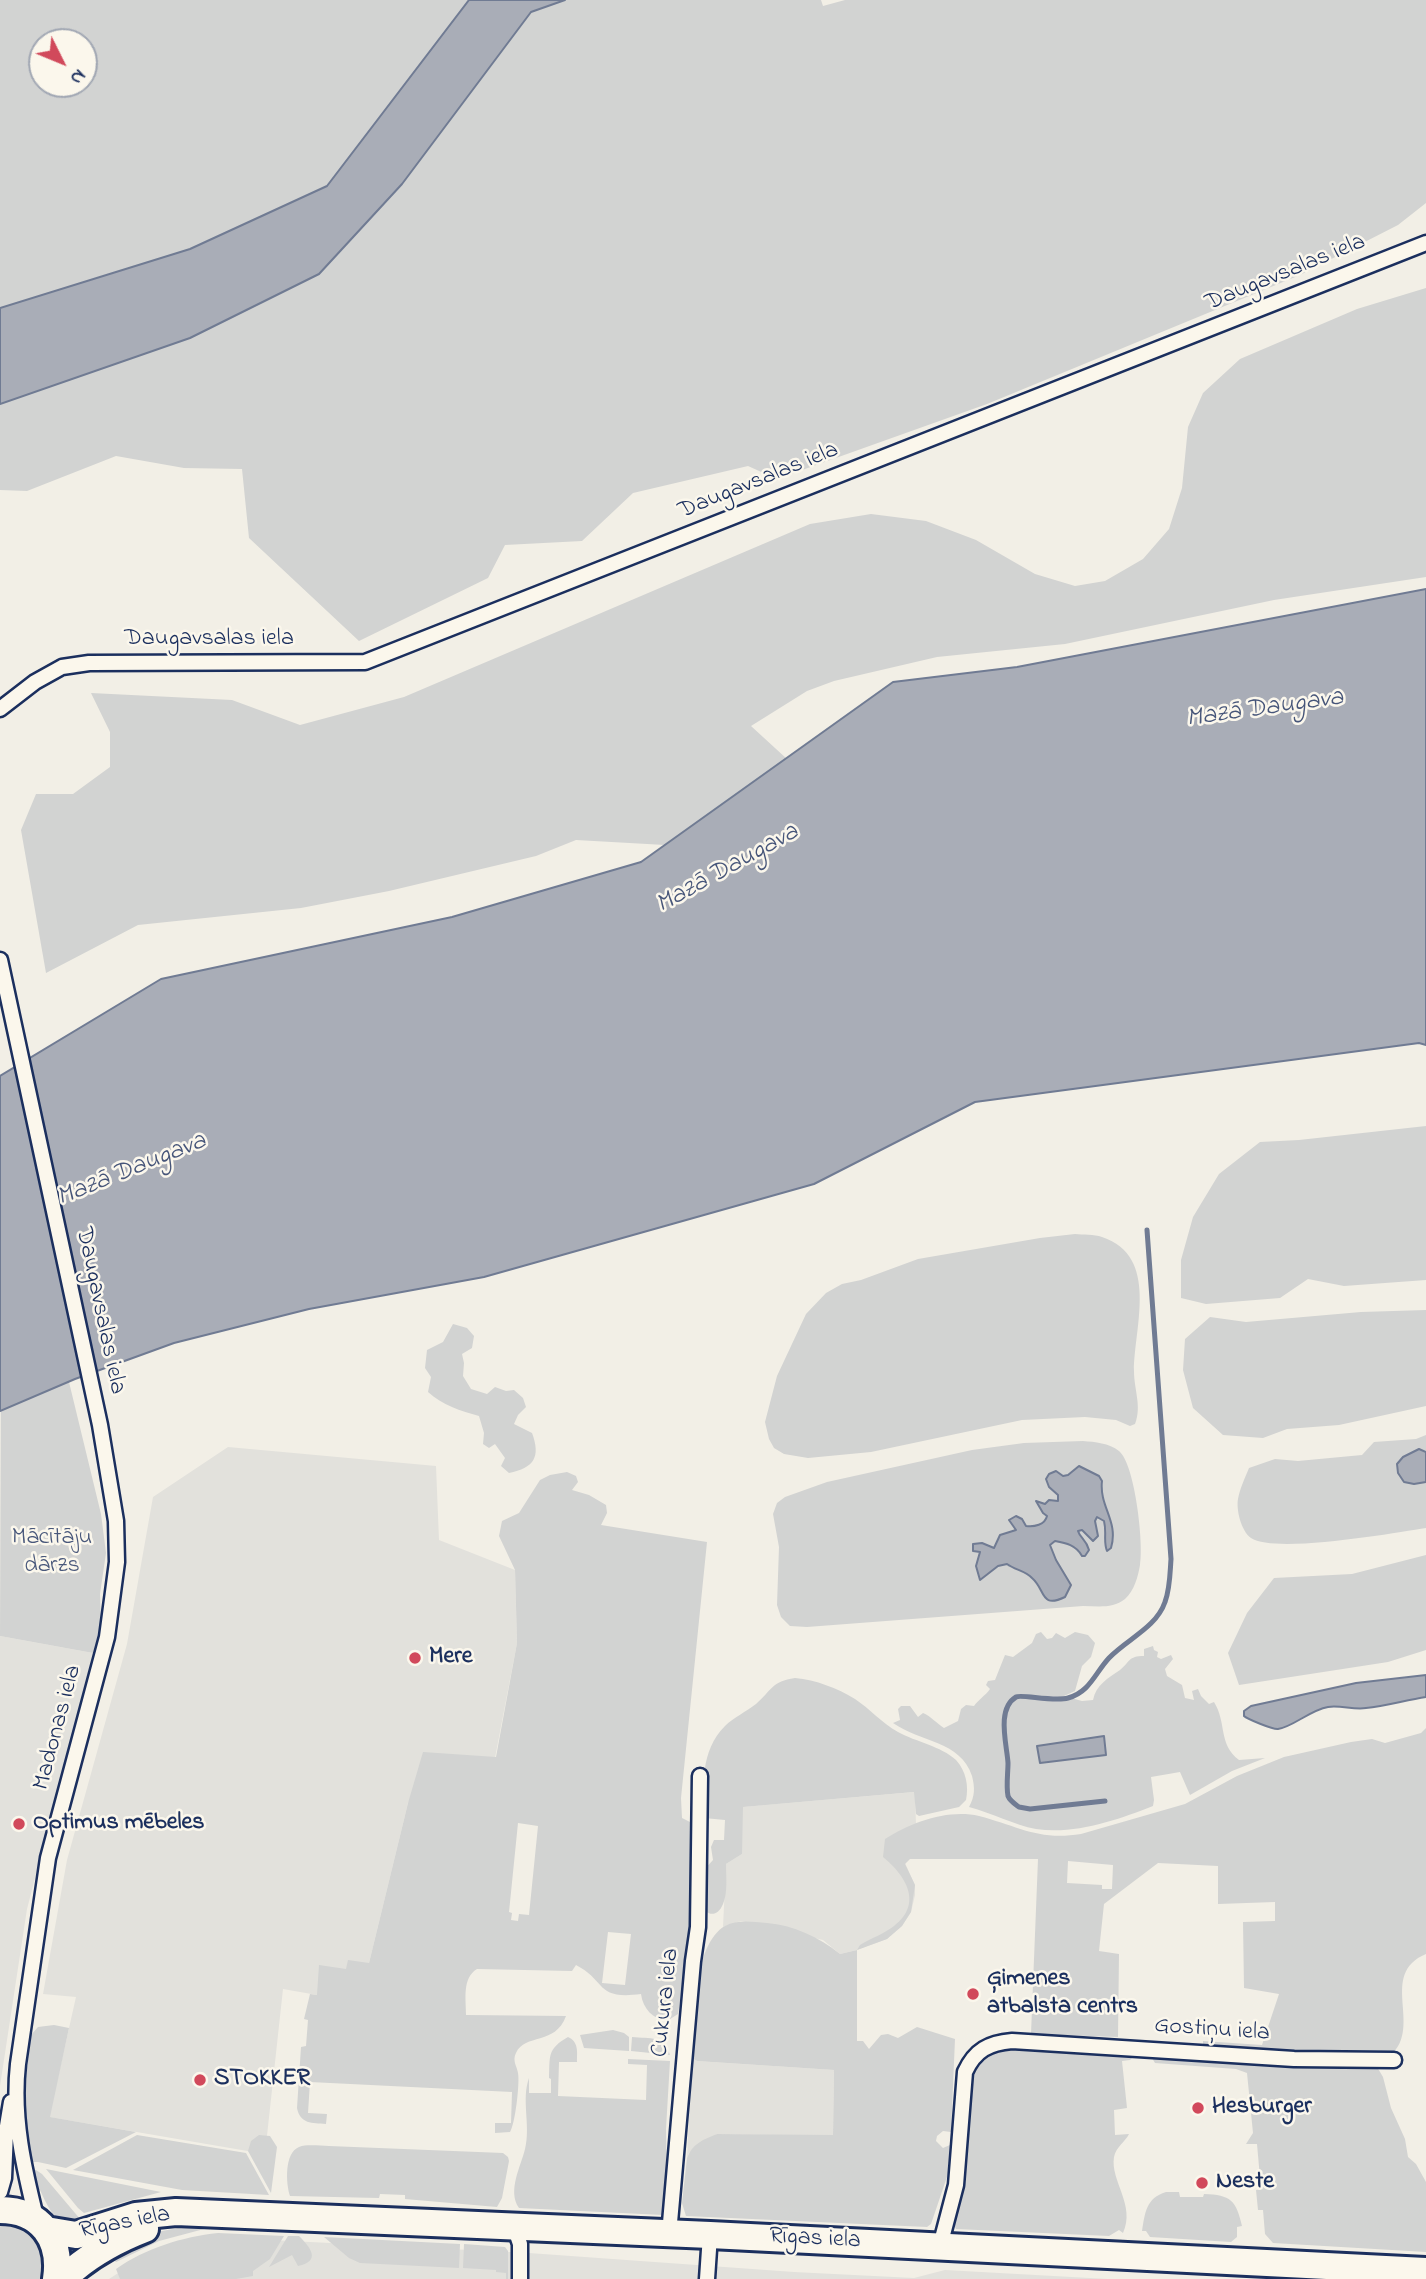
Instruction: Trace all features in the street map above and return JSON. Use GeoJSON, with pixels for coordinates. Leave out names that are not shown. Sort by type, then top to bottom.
{"type":"FeatureCollection","features":[{"type":"Feature","properties":{"kind":"highway","name":"Rīgas iela"},"geometry":{"type":"LineString","coordinates":[[0,2210],[21,2212],[42,2225],[76,2235],[151,2213],[204,2213],[1426,2271]]}},
{"type":"Feature","properties":{"kind":"highway","name":"Rīgas iela"},"geometry":{"type":"LineString","coordinates":[[63,2279],[80,2264],[114,2242],[167,2220],[204,2213]]}},
{"type":"Feature","properties":{"kind":"highway"},"geometry":{"type":"LineString","coordinates":[[42,2225],[53,2241],[57,2254],[56,2279]]}},
{"type":"Feature","properties":{"kind":"street","name":"Daugavsalas iela"},"geometry":{"type":"LineString","coordinates":[[0,709],[36,682],[62,667],[89,663],[365,662],[1426,243]]}},
{"type":"Feature","properties":{"kind":"street","name":"Daugavsalas iela"},"geometry":{"type":"LineString","coordinates":[[0,960],[100,1425]]}},
{"type":"Feature","properties":{"kind":"street","name":"Madonas iela"},"geometry":{"type":"LineString","coordinates":[[0,2192],[6,2167],[6,2132],[16,2084],[48,1858],[107,1637],[117,1542],[100,1425]]}},
{"type":"Feature","properties":{"kind":"street","name":"Cukura iela"},"geometry":{"type":"LineString","coordinates":[[669,2234],[698,1927],[700,1776]]}},
{"type":"Feature","properties":{"kind":"street","name":"Gostiņu iela"},"geometry":{"type":"LineString","coordinates":[[940,2246],[956,2185],[965,2072],[970,2060],[988,2046],[1012,2041],[1294,2059],[1394,2060]]}},
{"type":"Feature","properties":{"kind":"street","name":"Madonas iela"},"geometry":{"type":"LineString","coordinates":[[16,2084],[17,2116],[24,2166],[42,2225]]}},
{"type":"Feature","properties":{"kind":"street"},"geometry":{"type":"LineString","coordinates":[[514,2226],[520,2244],[520,2279]]}},
{"type":"Feature","properties":{"kind":"street"},"geometry":{"type":"LineString","coordinates":[[707,2279],[710,2235]]}},
{"type":"Feature","properties":{"kind":"shaded area"},"geometry":{"type":"Polygon","coordinates":[[[228,1447],[436,1466],[439,1540],[515,1570],[517,1643],[495,1758],[411,1797],[369,1963],[346,1969],[317,1995],[283,1989],[265,2154],[49,2117],[76,1997],[43,1994],[67,1860],[127,1644],[153,1497],[228,1447]]]}},
{"type":"Feature","properties":{"kind":"shaded area"},"geometry":{"type":"Polygon","coordinates":[[[0,1636],[93,1653],[27,1909],[0,2086],[0,1636]]]}},
{"type":"Feature","properties":{"kind":"shaded area"},"geometry":{"type":"Polygon","coordinates":[[[915,1792],[917,1859],[909,1859],[905,1863],[915,1885],[915,1895],[911,1912],[902,1926],[887,1939],[840,1954],[823,1940],[741,1921],[723,1927],[726,1864],[742,1854],[742,1807],[915,1792]]]}},
{"type":"Feature","properties":{"kind":"shaded area"},"geometry":{"type":"Polygon","coordinates":[[[692,2058],[697,2061],[834,2070],[833,2136],[717,2134],[689,2153],[687,2158],[692,2058]]]}},
{"type":"Feature","properties":{"kind":"shaded area"},"geometry":{"type":"Polygon","coordinates":[[[211,2237],[529,2253],[914,2278],[945,2270],[1108,2279],[109,2279],[146,2255],[211,2237]]]}},
{"type":"Feature","properties":{"kind":"green space"},"geometry":{"type":"Polygon","coordinates":[[[0,0],[821,0],[823,6],[845,0],[1426,0],[1426,203],[1398,225],[1300,275],[987,404],[777,479],[748,466],[633,493],[582,541],[505,545],[488,578],[359,641],[249,538],[242,469],[184,468],[116,456],[27,491],[0,490],[0,0]]]}},
{"type":"Feature","properties":{"kind":"green space"},"geometry":{"type":"Polygon","coordinates":[[[1426,288],[1426,577],[1274,600],[1065,644],[937,657],[834,681],[807,691],[751,726],[787,759],[665,845],[576,840],[536,856],[389,891],[301,908],[138,925],[46,973],[21,830],[36,794],[73,794],[110,767],[110,732],[91,693],[232,700],[300,725],[404,697],[810,524],[871,514],[926,521],[976,540],[1035,574],[1075,586],[1105,581],[1143,559],[1169,529],[1182,488],[1188,427],[1203,393],[1240,359],[1357,309],[1426,288]]]}},
{"type":"Feature","properties":{"kind":"green space"},"geometry":{"type":"Polygon","coordinates":[[[1426,1126],[1426,1280],[1344,1286],[1308,1279],[1280,1298],[1206,1304],[1181,1298],[1181,1260],[1193,1217],[1219,1174],[1260,1142],[1426,1126]]]}},
{"type":"Feature","properties":{"kind":"green space"},"geometry":{"type":"Polygon","coordinates":[[[1075,1234],[1099,1236],[1120,1246],[1131,1260],[1138,1276],[1140,1295],[1134,1371],[1138,1411],[1135,1424],[1130,1426],[1116,1420],[1085,1417],[1022,1420],[871,1452],[808,1458],[784,1454],[774,1448],[765,1422],[777,1376],[806,1314],[826,1293],[842,1284],[861,1280],[918,1259],[1075,1234]]]}},
{"type":"Feature","properties":{"kind":"green space"},"geometry":{"type":"Polygon","coordinates":[[[1426,1310],[1426,1406],[1339,1425],[1287,1429],[1263,1438],[1223,1435],[1193,1408],[1183,1370],[1185,1339],[1210,1317],[1246,1322],[1361,1312],[1426,1310]]]}},
{"type":"Feature","properties":{"kind":"green space"},"geometry":{"type":"Polygon","coordinates":[[[453,1324],[467,1328],[474,1336],[472,1348],[462,1354],[463,1376],[471,1389],[487,1394],[495,1387],[506,1391],[514,1390],[523,1398],[526,1407],[514,1424],[532,1433],[536,1449],[530,1464],[518,1471],[509,1473],[501,1466],[505,1458],[495,1444],[489,1448],[483,1444],[484,1433],[479,1416],[446,1404],[428,1392],[431,1377],[425,1368],[427,1350],[443,1342],[453,1324]]]}},
{"type":"Feature","properties":{"kind":"green space","name":"Mācītāju dārzs"},"geometry":{"type":"Polygon","coordinates":[[[1,1365],[69,1382],[101,1514],[106,1553],[100,1594],[101,1624],[93,1653],[0,1636],[1,1365]]]}},
{"type":"Feature","properties":{"kind":"green space"},"geometry":{"type":"Polygon","coordinates":[[[1426,1435],[1426,1528],[1363,1538],[1284,1544],[1251,1538],[1244,1530],[1238,1503],[1249,1468],[1275,1459],[1298,1461],[1362,1455],[1374,1442],[1416,1439],[1426,1435]]]}},
{"type":"Feature","properties":{"kind":"green space"},"geometry":{"type":"Polygon","coordinates":[[[1097,1442],[1119,1451],[1130,1471],[1134,1487],[1139,1523],[1140,1565],[1133,1588],[1120,1602],[1105,1606],[807,1627],[790,1626],[781,1617],[777,1605],[779,1547],[773,1514],[777,1503],[785,1497],[827,1482],[972,1450],[1024,1443],[1097,1442]]]}},
{"type":"Feature","properties":{"kind":"green space"},"geometry":{"type":"Polygon","coordinates":[[[567,1472],[576,1476],[578,1482],[572,1490],[589,1495],[606,1505],[607,1513],[601,1525],[707,1542],[681,1798],[682,1818],[690,1822],[694,1832],[694,1929],[688,1948],[678,2014],[667,2021],[657,2018],[646,2009],[641,1994],[608,1992],[576,1965],[572,1971],[477,1969],[467,1983],[466,2015],[566,2016],[555,2032],[526,2043],[516,2053],[514,2059],[518,2073],[518,2094],[510,2132],[495,2133],[495,2123],[511,2123],[512,2092],[310,2082],[308,2113],[327,2114],[326,2124],[307,2122],[297,2108],[301,2047],[306,2046],[308,2020],[304,2019],[310,1994],[317,1995],[319,1965],[346,1969],[348,1960],[369,1963],[423,1752],[496,1757],[517,1643],[515,1570],[499,1536],[502,1521],[519,1513],[540,1480],[567,1472]],[[518,1823],[509,1912],[512,1913],[511,1920],[518,1921],[519,1914],[529,1915],[538,1826],[518,1823]],[[608,1932],[602,1983],[625,1985],[631,1934],[608,1932]]]}},
{"type":"Feature","properties":{"kind":"green space"},"geometry":{"type":"Polygon","coordinates":[[[1426,1555],[1426,1650],[1388,1662],[1239,1685],[1228,1653],[1247,1613],[1274,1578],[1352,1574],[1426,1555]]]}},
{"type":"Feature","properties":{"kind":"green space"},"geometry":{"type":"Polygon","coordinates":[[[1041,1632],[1047,1639],[1056,1633],[1065,1638],[1075,1632],[1088,1635],[1095,1643],[1091,1657],[1082,1666],[1075,1691],[1064,1696],[1082,1701],[1093,1700],[1103,1682],[1132,1658],[1144,1656],[1144,1649],[1153,1646],[1158,1652],[1157,1657],[1161,1659],[1171,1655],[1173,1659],[1165,1669],[1167,1676],[1182,1685],[1185,1698],[1194,1700],[1192,1691],[1198,1689],[1209,1704],[1214,1702],[1232,1754],[1239,1760],[1265,1758],[1232,1771],[1190,1795],[1180,1772],[1151,1777],[1153,1806],[1081,1828],[1036,1829],[969,1807],[974,1788],[967,1764],[949,1749],[893,1723],[900,1720],[898,1709],[901,1706],[910,1706],[918,1717],[923,1713],[944,1728],[958,1721],[961,1709],[966,1705],[974,1706],[990,1689],[986,1685],[988,1681],[995,1680],[1005,1655],[1013,1657],[1032,1643],[1036,1634],[1041,1632]]]}},
{"type":"Feature","properties":{"kind":"green space"},"geometry":{"type":"Polygon","coordinates":[[[795,1678],[841,1691],[898,1732],[950,1755],[964,1774],[967,1784],[966,1800],[959,1807],[919,1816],[916,1814],[914,1792],[743,1807],[742,1854],[726,1864],[725,1900],[717,1912],[711,1914],[705,1910],[701,1901],[702,1872],[713,1860],[711,1847],[714,1840],[724,1840],[725,1820],[704,1818],[705,1769],[711,1746],[729,1723],[756,1704],[772,1687],[795,1678]]]}},
{"type":"Feature","properties":{"kind":"green space"},"geometry":{"type":"Polygon","coordinates":[[[1426,1728],[1426,1954],[1412,1963],[1405,1974],[1402,1987],[1403,2030],[1400,2043],[1391,2055],[1290,2055],[1203,2046],[1203,2041],[1262,2045],[1279,1994],[1244,1988],[1243,1922],[1275,1921],[1275,1902],[1218,1904],[1218,1866],[1158,1863],[1104,1904],[1099,1951],[1119,1954],[1118,2037],[1031,2034],[1038,1859],[910,1859],[905,1864],[915,1885],[911,1912],[902,1926],[887,1939],[857,1950],[860,1945],[894,1926],[908,1908],[910,1899],[904,1881],[883,1857],[885,1839],[918,1822],[967,1814],[1040,1834],[1081,1834],[1185,1804],[1237,1776],[1284,1757],[1372,1739],[1385,1743],[1421,1733],[1426,1728]],[[1068,1861],[1067,1883],[1102,1885],[1102,1889],[1112,1889],[1113,1865],[1068,1861]]]}},
{"type":"Feature","properties":{"kind":"green space"},"geometry":{"type":"Polygon","coordinates":[[[735,1922],[777,1924],[805,1933],[840,1954],[857,1950],[857,2041],[863,2041],[869,2049],[881,2035],[888,2034],[898,2038],[917,2027],[955,2039],[951,2132],[943,2131],[936,2141],[943,2148],[950,2145],[948,2174],[931,2224],[927,2227],[686,2216],[682,2203],[687,2158],[692,2149],[703,2140],[717,2134],[833,2135],[834,2070],[697,2061],[692,2058],[696,1986],[706,1950],[714,1935],[735,1922]]]}},
{"type":"Feature","properties":{"kind":"green space"},"geometry":{"type":"Polygon","coordinates":[[[54,2025],[69,2028],[50,2117],[136,2132],[66,2168],[28,2162],[22,2110],[31,2035],[38,2027],[54,2025]]]}},
{"type":"Feature","properties":{"kind":"green space"},"geometry":{"type":"Polygon","coordinates":[[[613,2030],[629,2037],[629,2051],[584,2048],[580,2035],[613,2030]]]}},
{"type":"Feature","properties":{"kind":"green space"},"geometry":{"type":"Polygon","coordinates":[[[568,2037],[576,2044],[577,2062],[559,2062],[558,2096],[646,2100],[647,2065],[628,2064],[628,2059],[670,2061],[666,2129],[667,2209],[663,2215],[519,2208],[514,2194],[527,2140],[526,2095],[529,2078],[529,2093],[551,2093],[551,2054],[556,2045],[568,2037]]]}},
{"type":"Feature","properties":{"kind":"green space"},"geometry":{"type":"Polygon","coordinates":[[[632,2037],[661,2041],[670,2055],[631,2051],[632,2037]]]}},
{"type":"Feature","properties":{"kind":"green space"},"geometry":{"type":"Polygon","coordinates":[[[1010,2048],[1135,2055],[1130,2060],[1122,2061],[1127,2108],[1114,2110],[1115,2135],[1129,2134],[1114,2157],[1116,2175],[1127,2213],[1123,2233],[1119,2230],[1109,2236],[956,2229],[954,2225],[961,2192],[969,2085],[984,2060],[1010,2048]]]}},
{"type":"Feature","properties":{"kind":"green space"},"geometry":{"type":"Polygon","coordinates":[[[1153,2054],[1377,2067],[1405,2139],[1408,2157],[1416,2164],[1426,2182],[1426,2252],[1273,2243],[1265,2234],[1263,2210],[1258,2210],[1256,2190],[1261,2189],[1257,2144],[1246,2144],[1253,2133],[1247,2073],[1236,2069],[1155,2063],[1153,2054]]]}},
{"type":"Feature","properties":{"kind":"green space"},"geometry":{"type":"Polygon","coordinates":[[[137,2135],[246,2153],[269,2195],[182,2190],[73,2170],[137,2135]]]}},
{"type":"Feature","properties":{"kind":"green space"},"geometry":{"type":"Polygon","coordinates":[[[259,2135],[270,2136],[277,2147],[271,2193],[248,2151],[251,2141],[259,2135]]]}},
{"type":"Feature","properties":{"kind":"green space"},"geometry":{"type":"Polygon","coordinates":[[[299,2147],[503,2153],[509,2161],[502,2198],[497,2207],[405,2199],[405,2195],[380,2194],[379,2198],[290,2196],[287,2169],[294,2150],[299,2147]]]}},
{"type":"Feature","properties":{"kind":"green space"},"geometry":{"type":"Polygon","coordinates":[[[46,2169],[161,2192],[84,2213],[46,2169]]]}},
{"type":"Feature","properties":{"kind":"green space"},"geometry":{"type":"Polygon","coordinates":[[[30,2170],[42,2174],[86,2226],[56,2217],[40,2190],[37,2190],[30,2170]]]}},
{"type":"Feature","properties":{"kind":"green space"},"geometry":{"type":"Polygon","coordinates":[[[1166,2192],[1179,2192],[1180,2197],[1203,2197],[1204,2194],[1220,2196],[1231,2201],[1242,2226],[1237,2227],[1237,2237],[1231,2242],[1150,2237],[1146,2231],[1142,2231],[1146,2212],[1154,2198],[1166,2192]]]}},
{"type":"Feature","properties":{"kind":"green space"},"geometry":{"type":"Polygon","coordinates":[[[0,2215],[28,2224],[45,2253],[43,2279],[0,2279],[0,2215]]]}},
{"type":"Feature","properties":{"kind":"green space"},"geometry":{"type":"Polygon","coordinates":[[[199,2224],[291,2230],[216,2227],[159,2241],[116,2262],[108,2253],[157,2232],[199,2224]]]}},
{"type":"Feature","properties":{"kind":"green space"},"geometry":{"type":"Polygon","coordinates":[[[218,2233],[284,2236],[270,2259],[253,2271],[253,2276],[236,2279],[120,2279],[116,2269],[152,2249],[191,2237],[218,2233]]]}},
{"type":"Feature","properties":{"kind":"green space"},"geometry":{"type":"Polygon","coordinates":[[[288,2236],[299,2236],[303,2240],[312,2253],[310,2261],[298,2266],[292,2255],[269,2267],[288,2236]]]}},
{"type":"Feature","properties":{"kind":"green space"},"geometry":{"type":"Polygon","coordinates":[[[324,2237],[460,2244],[459,2268],[360,2263],[349,2258],[324,2237]]]}},
{"type":"Feature","properties":{"kind":"green space"},"geometry":{"type":"Polygon","coordinates":[[[464,2244],[505,2247],[508,2251],[508,2279],[506,2273],[496,2270],[463,2268],[464,2244]]]}},
{"type":"Feature","properties":{"kind":"water"},"geometry":{"type":"Polygon","coordinates":[[[469,0],[565,0],[531,12],[402,184],[319,274],[190,338],[0,404],[0,308],[190,249],[327,186],[469,0]]]}},
{"type":"Feature","properties":{"kind":"water","name":"Mazā Daugava"},"geometry":{"type":"Polygon","coordinates":[[[1426,589],[1426,1045],[1419,1043],[975,1102],[814,1184],[484,1277],[309,1309],[174,1343],[75,1379],[0,1411],[0,1076],[161,979],[452,917],[641,862],[893,682],[1017,667],[1426,589]]]}},
{"type":"Feature","properties":{"kind":"water"},"geometry":{"type":"Polygon","coordinates":[[[1419,1449],[1426,1452],[1426,1482],[1404,1482],[1398,1473],[1397,1464],[1403,1457],[1419,1449]]]}},
{"type":"Feature","properties":{"kind":"water"},"geometry":{"type":"Polygon","coordinates":[[[1079,1466],[1099,1476],[1102,1481],[1103,1499],[1113,1530],[1111,1548],[1107,1551],[1104,1521],[1097,1517],[1095,1521],[1098,1536],[1093,1541],[1082,1530],[1078,1531],[1089,1550],[1085,1556],[1067,1544],[1055,1541],[1050,1545],[1071,1585],[1065,1597],[1057,1600],[1047,1599],[1030,1576],[1007,1564],[998,1566],[980,1580],[976,1566],[980,1552],[973,1551],[973,1544],[982,1543],[994,1548],[1000,1535],[1016,1530],[1009,1520],[1016,1516],[1022,1519],[1026,1526],[1042,1523],[1047,1516],[1036,1501],[1045,1504],[1049,1500],[1058,1501],[1058,1495],[1049,1487],[1046,1479],[1049,1474],[1056,1471],[1063,1476],[1068,1475],[1079,1466]]]}},
{"type":"Feature","properties":{"kind":"water"},"geometry":{"type":"Polygon","coordinates":[[[1426,1675],[1426,1697],[1366,1708],[1328,1707],[1278,1729],[1244,1716],[1244,1711],[1251,1706],[1356,1683],[1426,1675]]]}},
{"type":"Feature","properties":{"kind":"water"},"geometry":{"type":"Polygon","coordinates":[[[1104,1736],[1106,1755],[1040,1763],[1037,1746],[1104,1736]]]}},
{"type":"Feature","properties":{"kind":"waterway"},"geometry":{"type":"LineString","coordinates":[[1105,1801],[1030,1809],[1014,1804],[1007,1792],[1008,1763],[1004,1718],[1006,1710],[1016,1697],[1062,1699],[1082,1691],[1116,1651],[1155,1619],[1167,1597],[1171,1559],[1147,1230]]}},
{"type":"Feature","properties":{"kind":"place","name":"Mere"},"geometry":{"type":"Point","coordinates":[415,1658]}},
{"type":"Feature","properties":{"kind":"place","name":"Optimus mēbeles"},"geometry":{"type":"Point","coordinates":[19,1824]}},
{"type":"Feature","properties":{"kind":"place","name":"Ģimenes atbalsta centrs"},"geometry":{"type":"Point","coordinates":[973,1994]}},
{"type":"Feature","properties":{"kind":"place","name":"STOKKER"},"geometry":{"type":"Point","coordinates":[200,2080]}},
{"type":"Feature","properties":{"kind":"place","name":"Hesburger"},"geometry":{"type":"Point","coordinates":[1198,2108]}},
{"type":"Feature","properties":{"kind":"place","name":"Neste"},"geometry":{"type":"Point","coordinates":[1202,2183]}}]}
